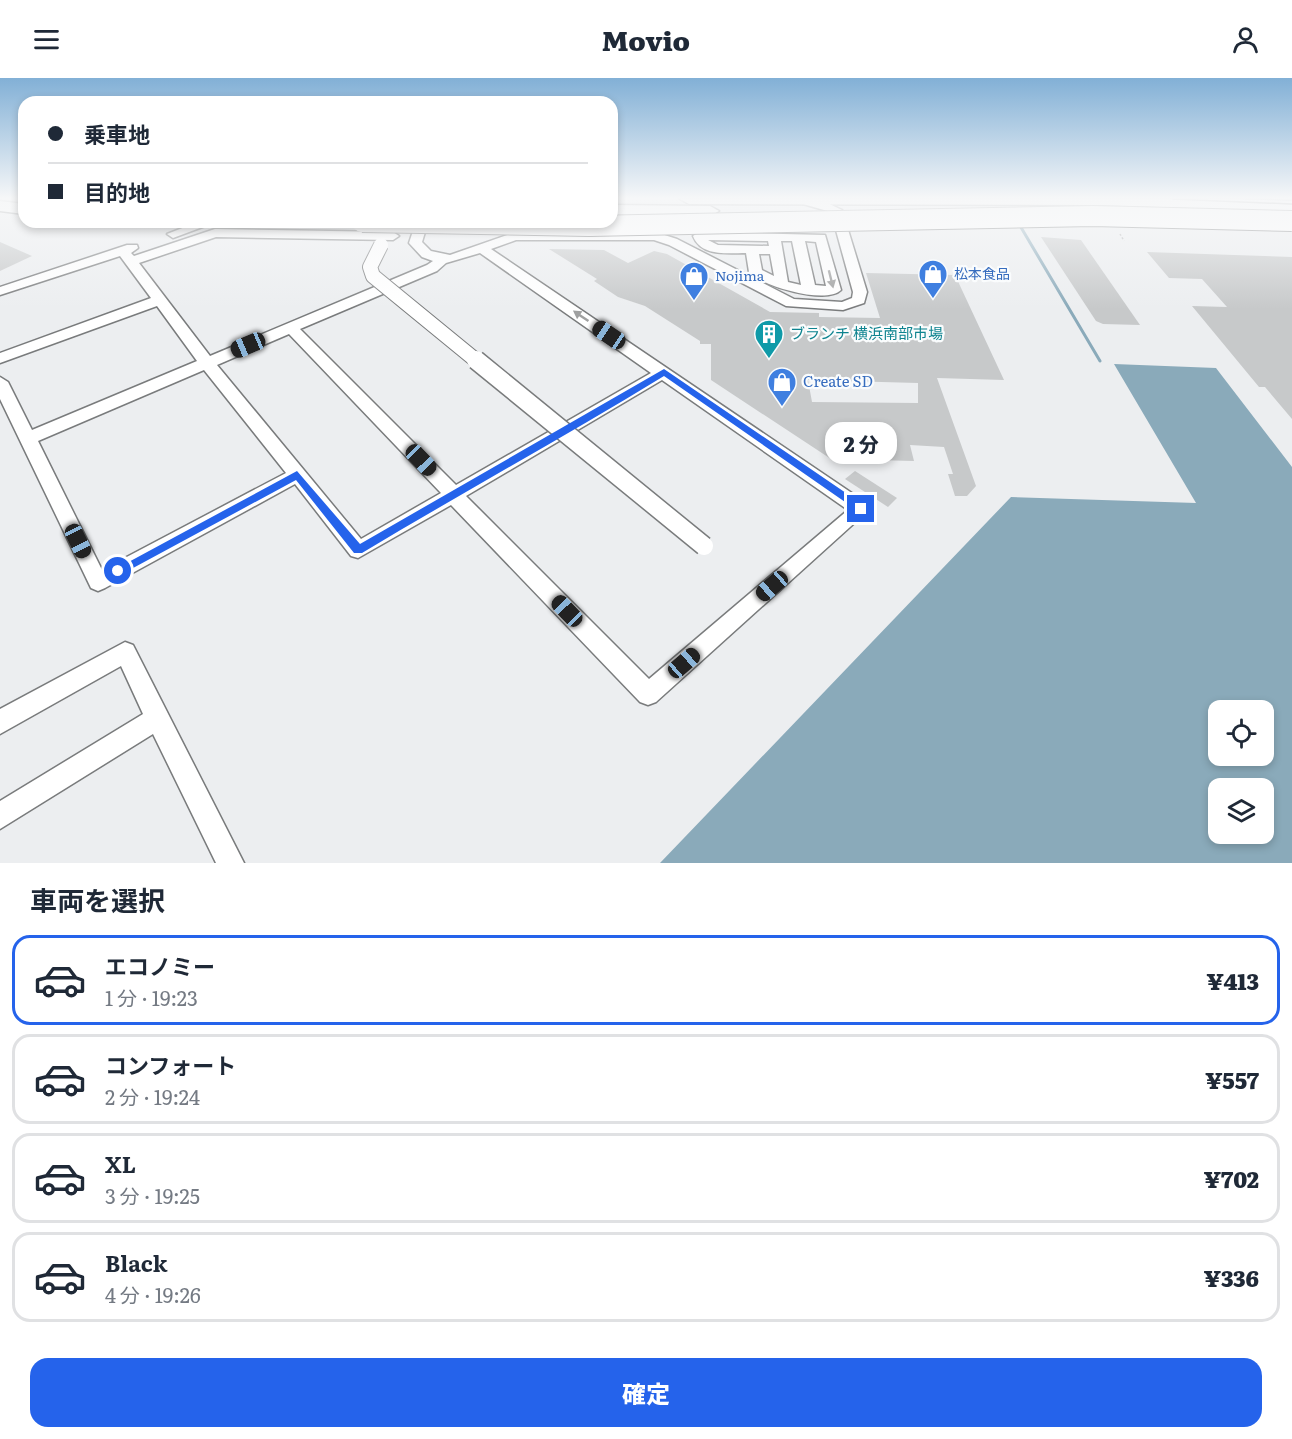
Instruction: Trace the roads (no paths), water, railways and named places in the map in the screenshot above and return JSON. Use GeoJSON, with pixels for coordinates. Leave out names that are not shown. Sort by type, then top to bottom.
{"type":"FeatureCollection","features":[{"type":"Feature","properties":{"kind":"street"},"geometry":{"type":"LineString","coordinates":[[127,256],[177,236]]}},
{"type":"Feature","properties":{"kind":"street"},"geometry":{"type":"LineString","coordinates":[[0,291],[208,236]]}},
{"type":"Feature","properties":{"kind":"street"},"geometry":{"type":"LineString","coordinates":[[255,236],[387,241],[400,236]]}},
{"type":"Feature","properties":{"kind":"street"},"geometry":{"type":"LineString","coordinates":[[418,236],[416,245],[441,261]]}},
{"type":"Feature","properties":{"kind":"street"},"geometry":{"type":"LineString","coordinates":[[27,439],[432,268],[441,261],[452,260],[508,238],[655,236],[666,239],[791,303],[843,306],[859,300],[860,291],[843,236]]}},
{"type":"Feature","properties":{"kind":"street"},"geometry":{"type":"LineString","coordinates":[[775,244],[699,236],[700,241],[714,248],[745,249],[775,244],[798,238],[821,238],[834,290],[792,288],[783,285],[775,244]]}},
{"type":"Feature","properties":{"kind":"street"},"geometry":{"type":"LineString","coordinates":[[798,238],[809,289]]}},
{"type":"Feature","properties":{"kind":"street"},"geometry":{"type":"LineString","coordinates":[[387,241],[370,267],[373,276],[704,546]]}},
{"type":"Feature","properties":{"kind":"street"},"geometry":{"type":"LineString","coordinates":[[290,327],[648,694],[861,509],[481,248]]}},
{"type":"Feature","properties":{"kind":"street"},"geometry":{"type":"LineString","coordinates":[[731,273],[747,269],[745,249]]}},
{"type":"Feature","properties":{"kind":"street"},"geometry":{"type":"LineString","coordinates":[[745,249],[756,272],[770,280],[781,280]]}},
{"type":"Feature","properties":{"kind":"street"},"geometry":{"type":"LineString","coordinates":[[127,256],[206,362],[358,550],[454,493],[531,452],[664,372]]}},
{"type":"Feature","properties":{"kind":"street"},"geometry":{"type":"LineString","coordinates":[[0,358],[160,300]]}},
{"type":"Feature","properties":{"kind":"street"},"geometry":{"type":"LineString","coordinates":[[0,382],[98,582],[297,475]]}},
{"type":"Feature","properties":{"kind":"street"},"geometry":{"type":"LineString","coordinates":[[0,722],[125,652],[230,863]]}},
{"type":"Feature","properties":{"kind":"street"},"geometry":{"type":"LineString","coordinates":[[0,816],[158,718]]}},
{"type":"Feature","properties":{"kind":"water"},"geometry":{"type":"Polygon","coordinates":[[[1114,364],[1216,368],[1292,467],[1292,863],[660,863],[1011,497],[1196,503],[1114,364]]]}},
{"type":"Feature","properties":{"kind":"waterway"},"geometry":{"type":"LineString","coordinates":[[1026,236],[1100,361]]}},
{"type":"Feature","properties":{"kind":"place","name":"松本食品"},"geometry":{"type":"Point","coordinates":[933,300]}},
{"type":"Feature","properties":{"kind":"place","name":"Nojima"},"geometry":{"type":"Point","coordinates":[694,302]}},
{"type":"Feature","properties":{"kind":"place","name":"ブランチ 横浜南部市場"},"geometry":{"type":"Point","coordinates":[769,360]}},
{"type":"Feature","properties":{"kind":"place","name":"Create SD"},"geometry":{"type":"Point","coordinates":[782,408]}}]}
